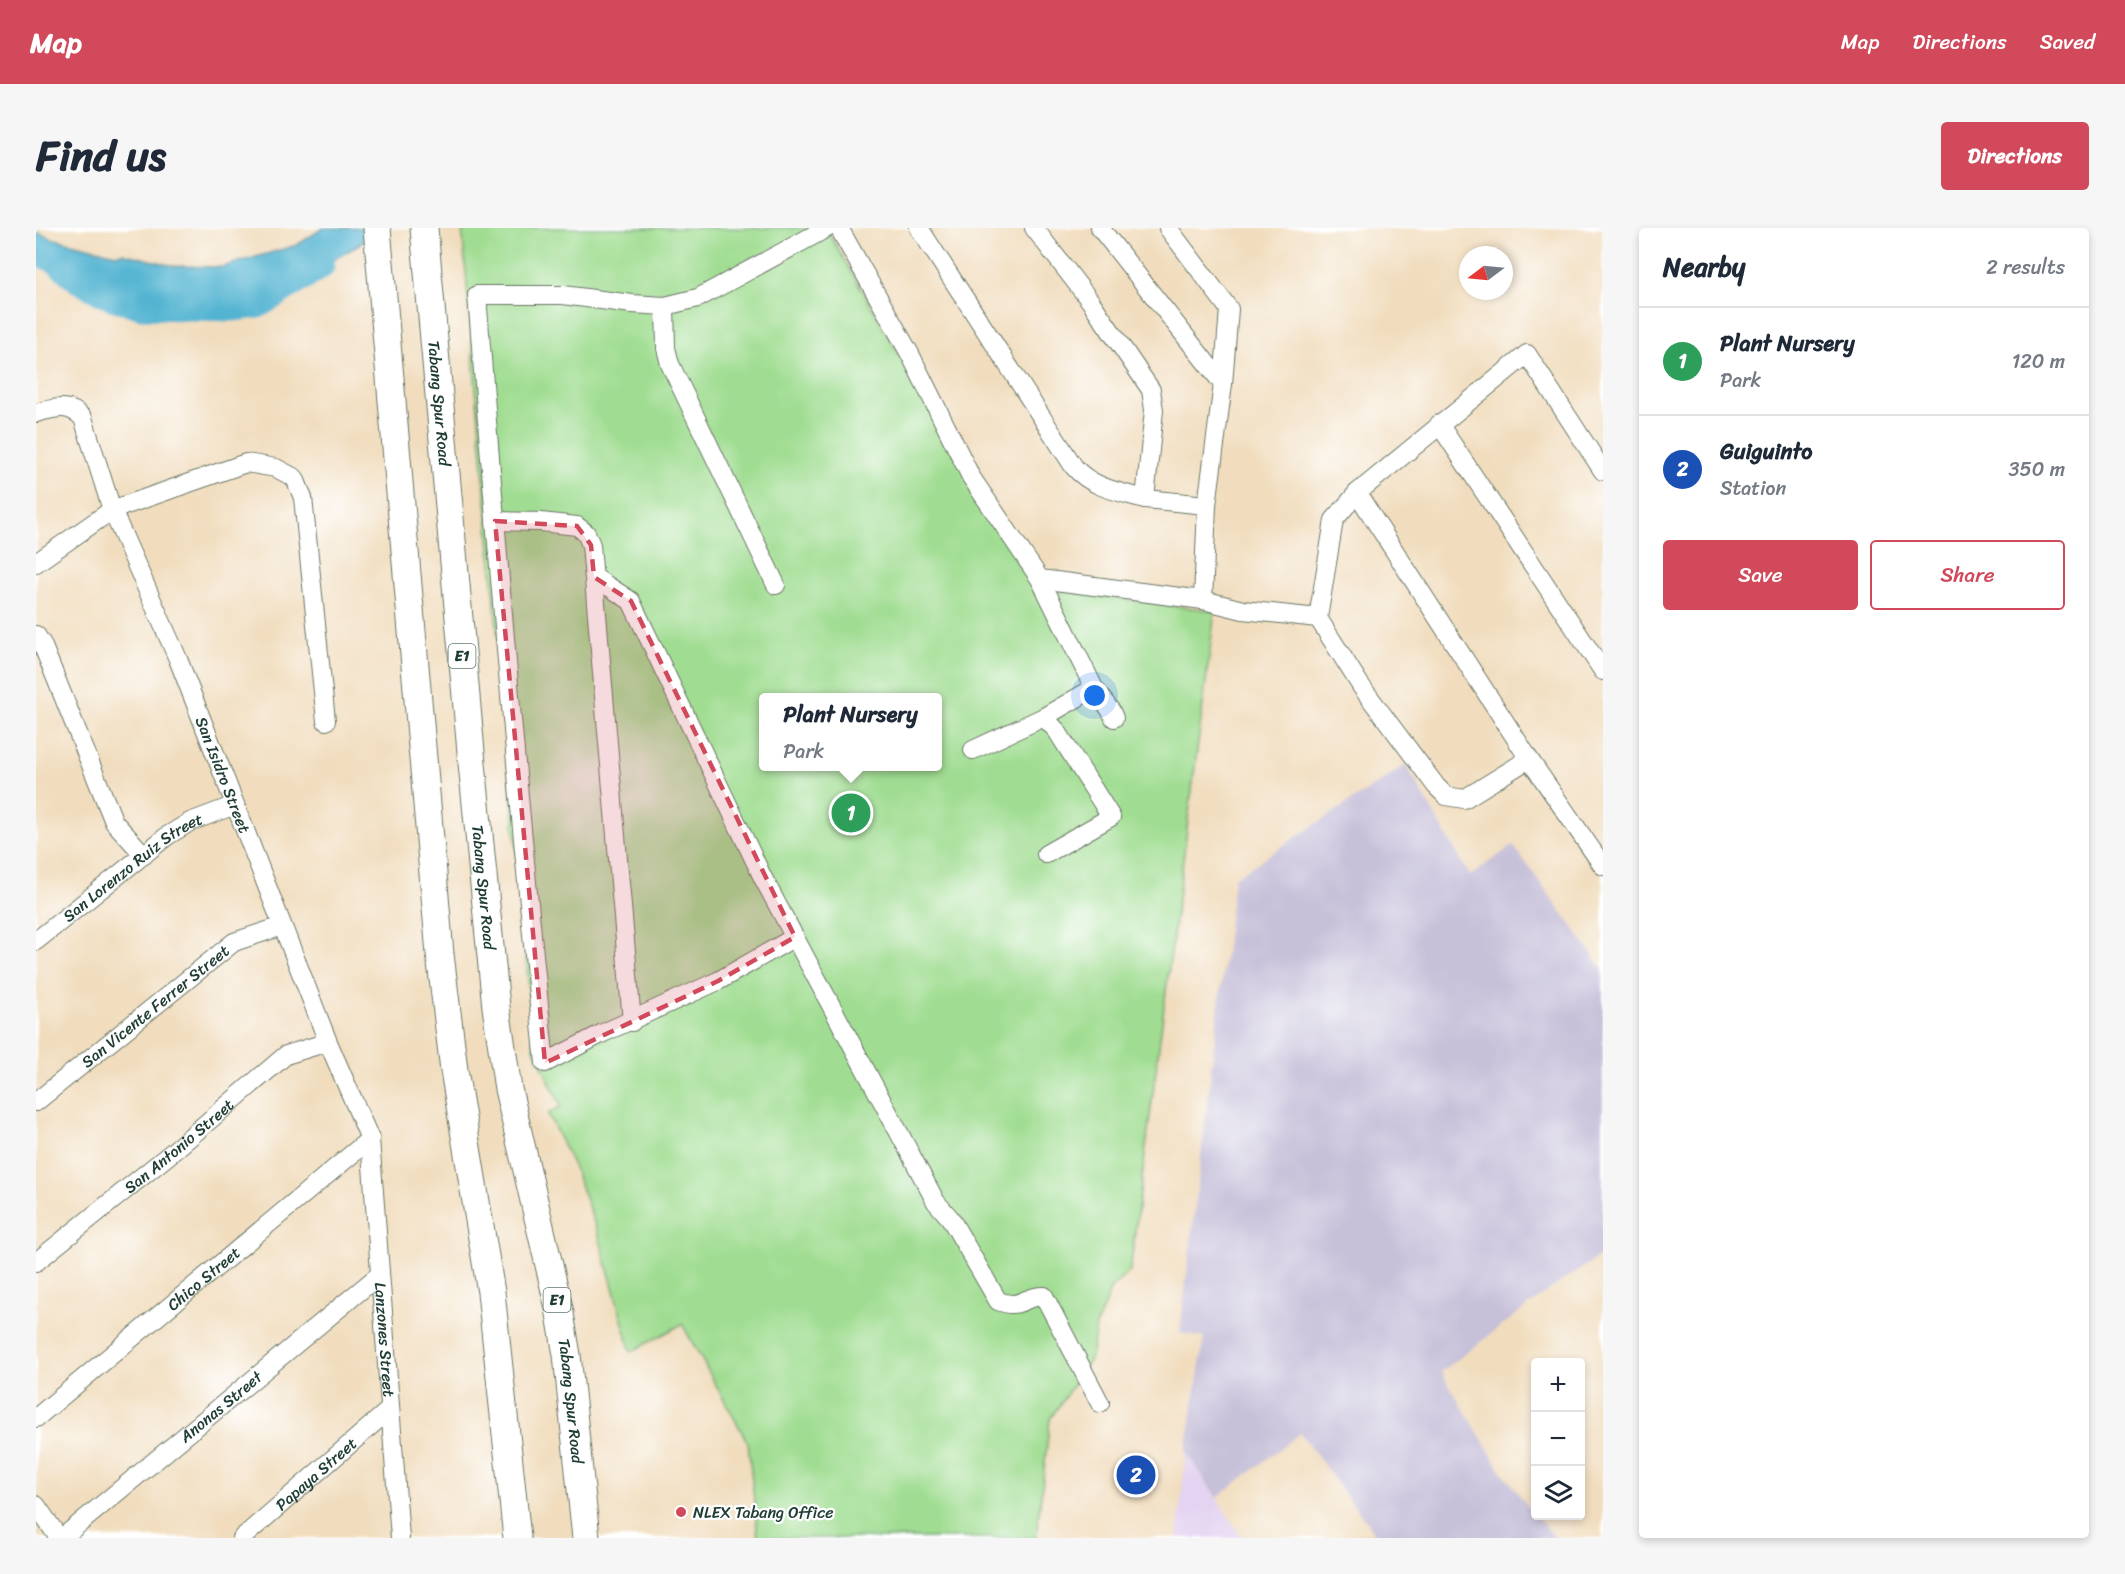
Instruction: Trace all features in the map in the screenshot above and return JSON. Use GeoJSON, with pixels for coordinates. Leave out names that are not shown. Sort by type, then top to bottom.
{"type":"FeatureCollection","features":[{"type":"Feature","properties":{"kind":"highway"},"geometry":{"type":"LineString","coordinates":[[377,228],[440,954],[454,1070],[491,1292],[517,1538]]}},
{"type":"Feature","properties":{"kind":"highway","name":"Tabang Spur Road"},"geometry":{"type":"LineString","coordinates":[[424,228],[496,1007],[508,1089],[559,1308],[567,1355],[586,1538]]}},
{"type":"Feature","properties":{"kind":"street"},"geometry":{"type":"LineString","coordinates":[[795,937],[718,981],[632,1022],[603,1033],[545,1063],[527,892],[477,295],[563,295],[665,306],[698,298],[827,228]]}},
{"type":"Feature","properties":{"kind":"street"},"geometry":{"type":"LineString","coordinates":[[839,228],[910,354],[971,477],[1040,579],[1094,688],[1114,718]]}},
{"type":"Feature","properties":{"kind":"street"},"geometry":{"type":"LineString","coordinates":[[919,228],[1083,478],[1102,487],[1145,499],[1207,505]]}},
{"type":"Feature","properties":{"kind":"street"},"geometry":{"type":"LineString","coordinates":[[1034,228],[1091,302],[1151,390],[1154,410],[1145,499]]}},
{"type":"Feature","properties":{"kind":"street"},"geometry":{"type":"LineString","coordinates":[[1100,228],[1223,384]]}},
{"type":"Feature","properties":{"kind":"street"},"geometry":{"type":"LineString","coordinates":[[1168,228],[1229,309],[1223,384],[1207,505],[1203,600]]}},
{"type":"Feature","properties":{"kind":"street"},"geometry":{"type":"LineString","coordinates":[[665,306],[666,348],[670,364],[776,585]]}},
{"type":"Feature","properties":{"kind":"street"},"geometry":{"type":"LineString","coordinates":[[1530,759],[1464,799],[1446,796],[1436,786],[1361,686],[1318,618],[1334,520],[1357,493],[1527,354],[1603,471]]}},
{"type":"Feature","properties":{"kind":"street","name":"San Isidro Street"},"geometry":{"type":"LineString","coordinates":[[36,413],[63,407],[75,411],[83,418],[111,510],[178,659],[328,1042],[370,1139]]}},
{"type":"Feature","properties":{"kind":"street"},"geometry":{"type":"LineString","coordinates":[[1439,424],[1603,671]]}},
{"type":"Feature","properties":{"kind":"street"},"geometry":{"type":"LineString","coordinates":[[36,563],[111,510],[246,463],[276,468],[295,478],[303,498],[326,721]]}},
{"type":"Feature","properties":{"kind":"street"},"geometry":{"type":"LineString","coordinates":[[1357,493],[1603,867]]}},
{"type":"Feature","properties":{"kind":"street"},"geometry":{"type":"LineString","coordinates":[[495,521],[541,522],[577,526],[586,533],[591,544],[632,1022]]}},
{"type":"Feature","properties":{"kind":"street"},"geometry":{"type":"LineString","coordinates":[[594,577],[631,601],[763,878],[936,1202],[950,1218],[998,1301],[1008,1305],[1019,1304],[1033,1296],[1044,1296],[1100,1403]]}},
{"type":"Feature","properties":{"kind":"street"},"geometry":{"type":"LineString","coordinates":[[1040,579],[1203,600],[1244,609],[1318,618]]}},
{"type":"Feature","properties":{"kind":"street"},"geometry":{"type":"LineString","coordinates":[[36,635],[42,644],[114,822],[144,855]]}},
{"type":"Feature","properties":{"kind":"street"},"geometry":{"type":"LineString","coordinates":[[973,750],[1044,717],[1094,688]]}},
{"type":"Feature","properties":{"kind":"street"},"geometry":{"type":"LineString","coordinates":[[1044,717],[1057,731],[1111,817],[1046,854]]}},
{"type":"Feature","properties":{"kind":"street","name":"San Lorenzo Ruiz Street"},"geometry":{"type":"LineString","coordinates":[[38,934],[167,836],[190,822],[235,806]]}},
{"type":"Feature","properties":{"kind":"street","name":"San Vicente Ferrer Street"},"geometry":{"type":"LineString","coordinates":[[36,1102],[234,942],[282,926]]}},
{"type":"Feature","properties":{"kind":"street","name":"San Antonio Street"},"geometry":{"type":"LineString","coordinates":[[38,1257],[170,1154],[286,1055],[328,1042]]}},
{"type":"Feature","properties":{"kind":"street","name":"Lanzones Street"},"geometry":{"type":"LineString","coordinates":[[370,1139],[400,1538]]}},
{"type":"Feature","properties":{"kind":"street","name":"Chico Street"},"geometry":{"type":"LineString","coordinates":[[36,1418],[370,1139]]}},
{"type":"Feature","properties":{"kind":"street","name":"Anonas Street"},"geometry":{"type":"LineString","coordinates":[[61,1538],[379,1275]]}},
{"type":"Feature","properties":{"kind":"street","name":"Papaya Street"},"geometry":{"type":"LineString","coordinates":[[242,1538],[390,1409]]}},
{"type":"Feature","properties":{"kind":"street"},"geometry":{"type":"LineString","coordinates":[[36,1505],[61,1538]]}},
{"type":"Feature","properties":{"kind":"highlighted area"},"geometry":{"type":"Polygon","coordinates":[[[495,521],[577,526],[591,545],[594,577],[631,601],[795,937],[718,981],[545,1063],[495,521]]]}},
{"type":"Feature","properties":{"kind":"shaded area"},"geometry":{"type":"Polygon","coordinates":[[[1406,765],[1470,876],[1513,845],[1603,969],[1603,1254],[1549,1290],[1441,1372],[1499,1467],[1531,1510],[1531,1520],[1539,1520],[1555,1538],[1378,1538],[1300,1433],[1217,1498],[1186,1452],[1204,1338],[1180,1333],[1234,878],[1406,765]]]}},
{"type":"Feature","properties":{"kind":"shaded area"},"geometry":{"type":"Polygon","coordinates":[[[1186,1452],[1217,1498],[1242,1538],[1177,1538],[1186,1452]]]}},
{"type":"Feature","properties":{"kind":"green space"},"geometry":{"type":"Polygon","coordinates":[[[462,228],[826,228],[1034,587],[1215,611],[1130,1271],[1111,1288],[1096,1326],[1091,1358],[1050,1419],[1036,1538],[758,1538],[748,1443],[682,1324],[631,1352],[598,1233],[574,1168],[548,1114],[561,1106],[534,1049],[462,228]]]}},
{"type":"Feature","properties":{"kind":"water"},"geometry":{"type":"Polygon","coordinates":[[[323,228],[381,228],[355,247],[293,284],[243,301],[187,308],[85,284],[36,265],[36,232],[51,238],[116,254],[122,253],[175,266],[222,267],[297,245],[323,228]]]}},
{"type":"Feature","properties":{"kind":"waterway"},"geometry":{"type":"LineString","coordinates":[[36,252],[56,260],[79,280],[109,296],[142,306],[233,308],[258,305],[321,266]]}},
{"type":"Feature","properties":{"kind":"place","name":"Plant Nursery"},"geometry":{"type":"Point","coordinates":[851,813]}},
{"type":"Feature","properties":{"kind":"place","name":"Guiguinto"},"geometry":{"type":"Point","coordinates":[1136,1475]}},
{"type":"Feature","properties":{"kind":"place","name":"NLEX Tabang Office"},"geometry":{"type":"Point","coordinates":[681,1512]}}]}
